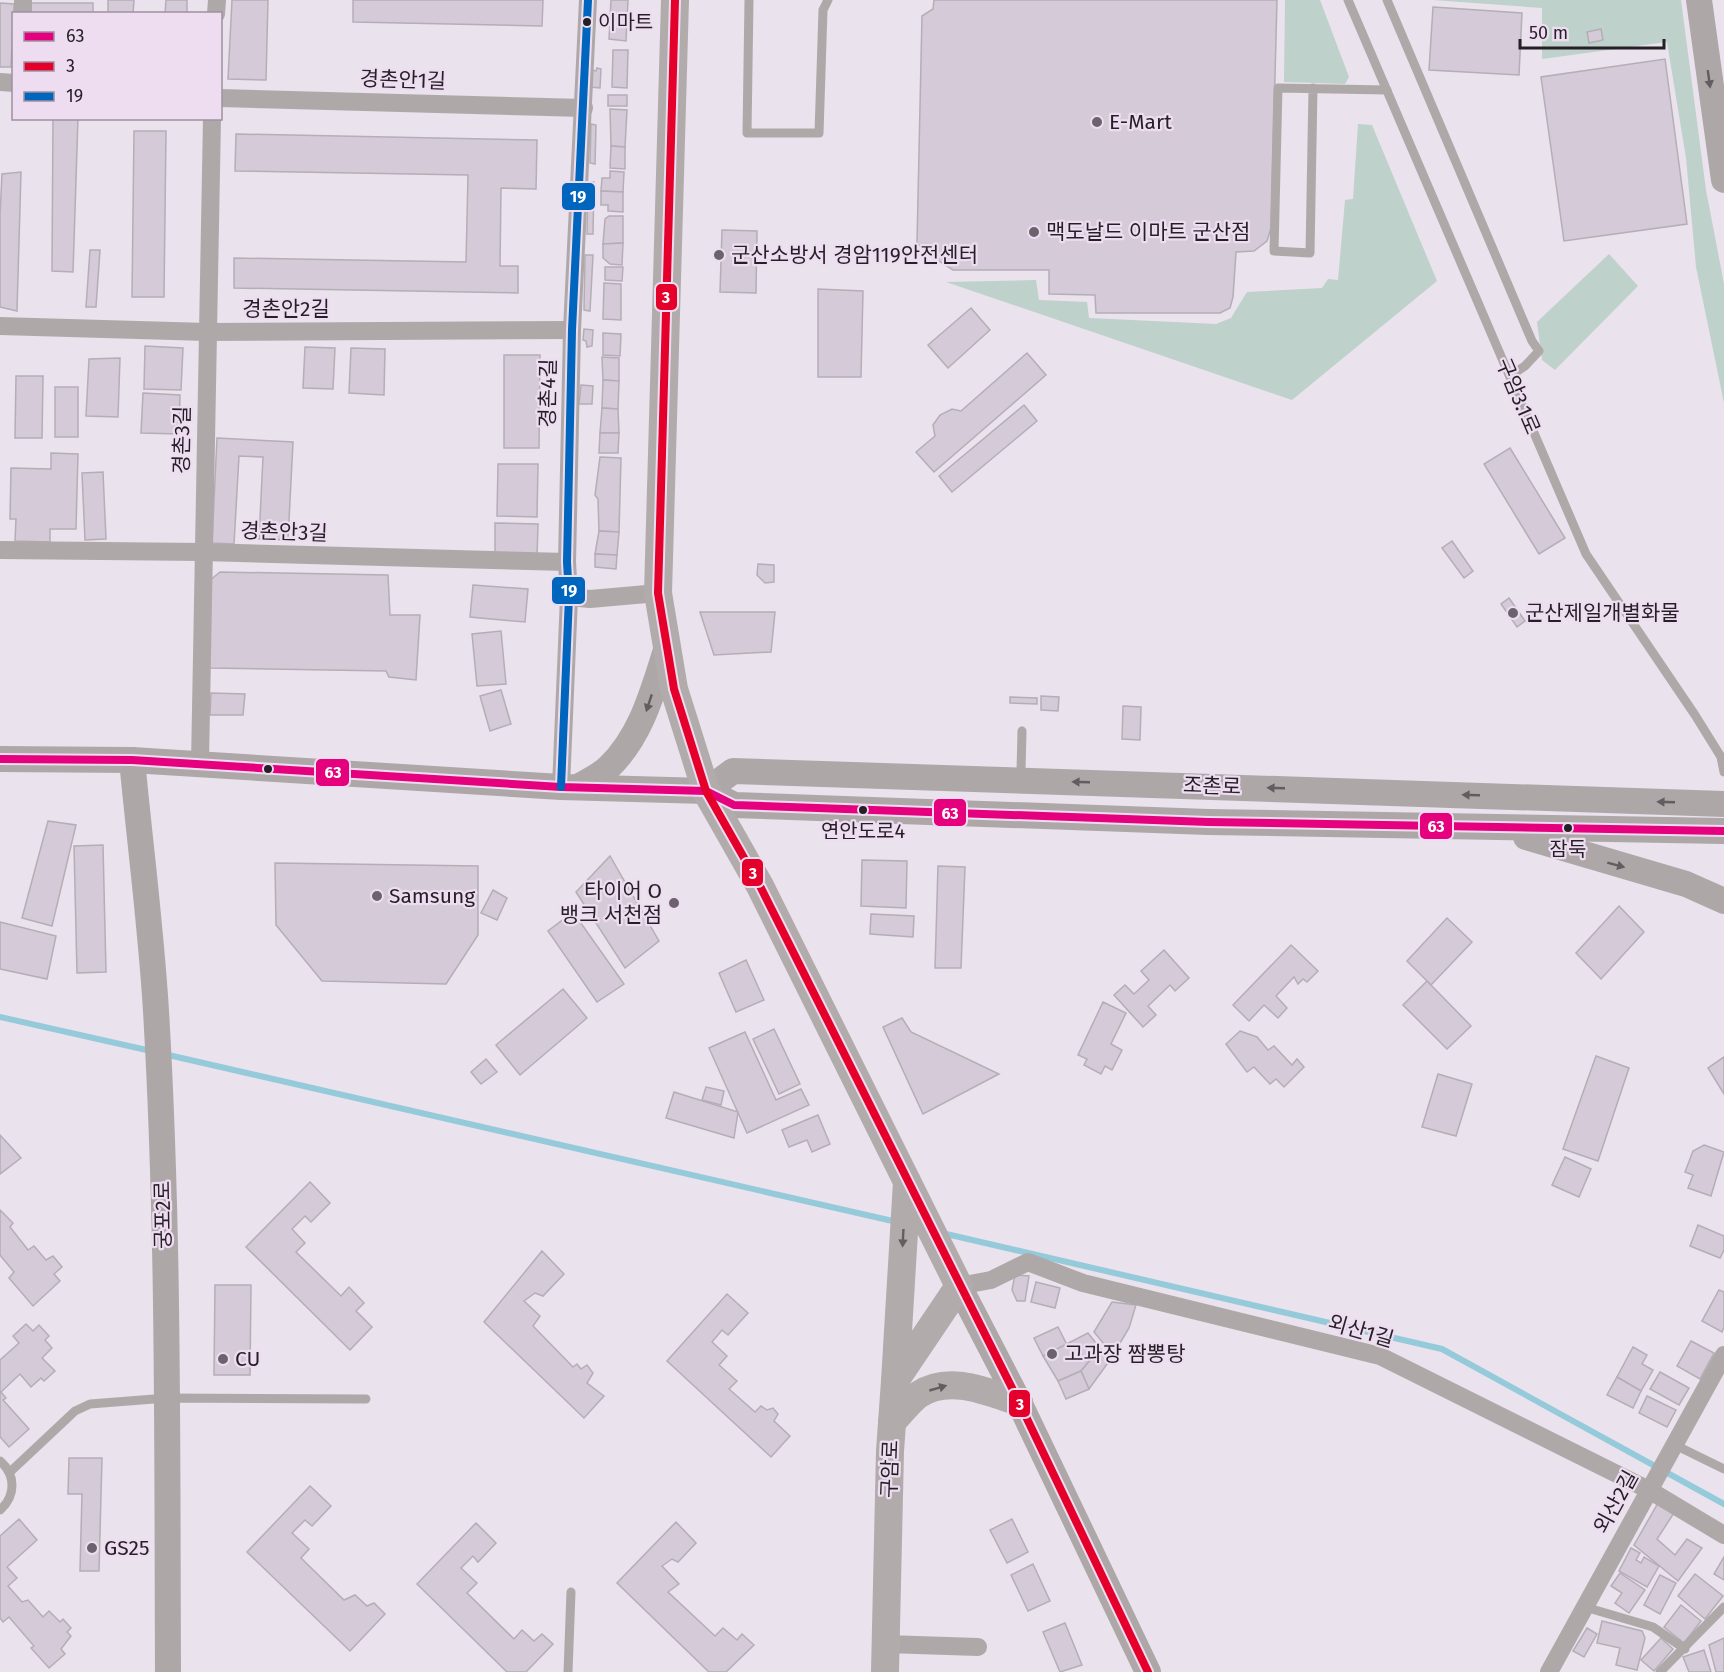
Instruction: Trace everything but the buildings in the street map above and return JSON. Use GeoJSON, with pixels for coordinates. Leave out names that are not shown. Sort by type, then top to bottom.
{"type":"FeatureCollection","features":[{"type":"Feature","properties":{"kind":"main road"},"geometry":{"type":"LineString","coordinates":[[675,0],[658,593],[674,689],[706,791],[760,886],[957,1281]]}},
{"type":"Feature","properties":{"kind":"main road"},"geometry":{"type":"LineString","coordinates":[[895,1381],[907,1180]]}},
{"type":"Feature","properties":{"kind":"main road","name":"구암로"},"geometry":{"type":"LineString","coordinates":[[886,1658],[895,1381],[957,1281]]}},
{"type":"Feature","properties":{"kind":"main road"},"geometry":{"type":"LineString","coordinates":[[892,1422],[919,1395],[947,1386],[965,1387],[1019,1402]]}},
{"type":"Feature","properties":{"kind":"street","name":"경촌4길"},"geometry":{"type":"LineString","coordinates":[[570,787],[567,562],[572,330],[588,0]]}},
{"type":"Feature","properties":{"kind":"street"},"geometry":{"type":"LineString","coordinates":[[1699,0],[1724,180]]}},
{"type":"Feature","properties":{"kind":"street","name":"경촌안1길"},"geometry":{"type":"LineString","coordinates":[[222,98],[584,108]]}},
{"type":"Feature","properties":{"kind":"street","name":"경촌3길"},"geometry":{"type":"LineString","coordinates":[[200,763],[202,552],[212,120]]}},
{"type":"Feature","properties":{"kind":"street","name":"경촌안2길"},"geometry":{"type":"LineString","coordinates":[[0,326],[207,332],[572,330]]}},
{"type":"Feature","properties":{"kind":"street","name":"경촌안3길"},"geometry":{"type":"LineString","coordinates":[[0,550],[202,552],[567,562]]}},
{"type":"Feature","properties":{"kind":"street"},"geometry":{"type":"LineString","coordinates":[[569,597],[590,599],[658,593]]}},
{"type":"Feature","properties":{"kind":"street"},"geometry":{"type":"LineString","coordinates":[[570,787],[608,768],[628,744],[644,717],[667,647]]}},
{"type":"Feature","properties":{"kind":"street","name":"조촌로"},"geometry":{"type":"LineString","coordinates":[[0,759],[200,763],[570,787],[706,791],[734,805],[1208,822],[1500,829],[1720,831]]}},
{"type":"Feature","properties":{"kind":"street","name":"궁포2로"},"geometry":{"type":"LineString","coordinates":[[132,760],[156,1010],[163,1189],[167,1398],[168,1672]]}},
{"type":"Feature","properties":{"kind":"street","name":"조촌로"},"geometry":{"type":"LineString","coordinates":[[706,791],[733,771],[1722,799]]}},
{"type":"Feature","properties":{"kind":"street"},"geometry":{"type":"LineString","coordinates":[[1500,829],[1606,863],[1686,884],[1724,901]]}},
{"type":"Feature","properties":{"kind":"street","name":"외산1길"},"geometry":{"type":"LineString","coordinates":[[957,1281],[991,1280],[1028,1262],[1083,1283],[1380,1356],[1651,1485],[1724,1535]]}},
{"type":"Feature","properties":{"kind":"street"},"geometry":{"type":"LineString","coordinates":[[957,1281],[1019,1402],[1148,1672]]}},
{"type":"Feature","properties":{"kind":"street","name":"외산2길"},"geometry":{"type":"LineString","coordinates":[[1549,1672],[1724,1355]]}},
{"type":"Feature","properties":{"kind":"street"},"geometry":{"type":"LineString","coordinates":[[886,1658],[978,1647]]}},
{"type":"Feature","properties":{"kind":"lane"},"geometry":{"type":"LineString","coordinates":[[749,0],[747,133],[819,133],[823,10],[828,0]]}},
{"type":"Feature","properties":{"kind":"lane","name":"구암3.1로"},"geometry":{"type":"LineString","coordinates":[[1348,0],[1586,554],[1695,715],[1720,757],[1724,772]]}},
{"type":"Feature","properties":{"kind":"lane"},"geometry":{"type":"LineString","coordinates":[[1387,0],[1532,341],[1539,351],[1525,366],[1510,376]]}},
{"type":"Feature","properties":{"kind":"lane"},"geometry":{"type":"LineString","coordinates":[[1313,88],[1310,253],[1274,251],[1278,88],[1313,88],[1386,90]]}},
{"type":"Feature","properties":{"kind":"lane"},"geometry":{"type":"LineString","coordinates":[[1014,780],[1021,771],[1022,731]]}},
{"type":"Feature","properties":{"kind":"lane"},"geometry":{"type":"LineString","coordinates":[[10,1472],[75,1411],[90,1404],[167,1398],[366,1399]]}},
{"type":"Feature","properties":{"kind":"lane"},"geometry":{"type":"LineString","coordinates":[[1671,1451],[1724,1469]]}},
{"type":"Feature","properties":{"kind":"lane"},"geometry":{"type":"LineString","coordinates":[[0,1461],[10,1472],[11,1495],[0,1510]]}},
{"type":"Feature","properties":{"kind":"lane"},"geometry":{"type":"LineString","coordinates":[[568,1672],[572,1592]]}},
{"type":"Feature","properties":{"kind":"lane"},"geometry":{"type":"LineString","coordinates":[[1585,1607],[1653,1627],[1685,1649]]}},
{"type":"Feature","properties":{"kind":"lane"},"geometry":{"type":"LineString","coordinates":[[1660,1672],[1724,1607]]}},
{"type":"Feature","properties":{"kind":"shaded area"},"geometry":{"type":"Polygon","coordinates":[[[1285,0],[1320,0],[1349,77],[1345,84],[1284,82],[1285,0]]]}},
{"type":"Feature","properties":{"kind":"shaded area"},"geometry":{"type":"Polygon","coordinates":[[[1433,0],[1681,0],[1706,190],[1724,284],[1724,403],[1696,267],[1686,158],[1667,42],[1542,59],[1542,8],[1433,0]]]}},
{"type":"Feature","properties":{"kind":"shaded area"},"geometry":{"type":"Polygon","coordinates":[[[1358,124],[1372,125],[1437,281],[1292,400],[946,282],[1036,280],[1039,300],[1087,302],[1089,318],[1216,324],[1231,318],[1247,292],[1322,288],[1328,279],[1338,280],[1345,200],[1353,199],[1358,124]]]}},
{"type":"Feature","properties":{"kind":"shaded area"},"geometry":{"type":"Polygon","coordinates":[[[1609,254],[1638,286],[1555,370],[1542,360],[1537,322],[1609,254]]]}},
{"type":"Feature","properties":{"kind":"waterway"},"geometry":{"type":"LineString","coordinates":[[0,1017],[151,1051]]}},
{"type":"Feature","properties":{"kind":"waterway"},"geometry":{"type":"LineString","coordinates":[[164,1054],[897,1222]]}},
{"type":"Feature","properties":{"kind":"waterway"},"geometry":{"type":"LineString","coordinates":[[942,1233],[1442,1349],[1724,1504]]}},
{"type":"Feature","properties":{"kind":"transit line","name":"19"},"geometry":{"type":"LineString","coordinates":[[561,787],[569,597],[567,562],[572,330],[588,0]]}},
{"type":"Feature","properties":{"kind":"transit line","name":"3"},"geometry":{"type":"LineString","coordinates":[[675,0],[658,593],[674,689],[706,791],[760,886],[1019,1402],[1148,1672]]}},
{"type":"Feature","properties":{"kind":"transit line","name":"63"},"geometry":{"type":"LineString","coordinates":[[0,759],[132,760],[561,787],[706,791],[734,805],[1208,822],[1724,831]]}},
{"type":"Feature","properties":{"kind":"place","name":"이마트"},"geometry":{"type":"Point","coordinates":[587,22]}},
{"type":"Feature","properties":{"kind":"place","name":"E-Mart"},"geometry":{"type":"Point","coordinates":[1097,122]}},
{"type":"Feature","properties":{"kind":"place","name":"맥도날드 이마트 군산점"},"geometry":{"type":"Point","coordinates":[1034,232]}},
{"type":"Feature","properties":{"kind":"place","name":"군산소방서 경암119안전센터"},"geometry":{"type":"Point","coordinates":[719,255]}},
{"type":"Feature","properties":{"kind":"place","name":"군산제일개별화물"},"geometry":{"type":"Point","coordinates":[1513,613]}},
{"type":"Feature","properties":{"kind":"place","name":"연안도로4"},"geometry":{"type":"Point","coordinates":[863,810]}},
{"type":"Feature","properties":{"kind":"place","name":"잠둑"},"geometry":{"type":"Point","coordinates":[1568,828]}},
{"type":"Feature","properties":{"kind":"place","name":"Samsung"},"geometry":{"type":"Point","coordinates":[377,896]}},
{"type":"Feature","properties":{"kind":"place","name":"타이어 O 뱅크 서천점"},"geometry":{"type":"Point","coordinates":[674,903]}},
{"type":"Feature","properties":{"kind":"place","name":"고과장 짬뽕탕"},"geometry":{"type":"Point","coordinates":[1052,1354]}},
{"type":"Feature","properties":{"kind":"place","name":"CU"},"geometry":{"type":"Point","coordinates":[223,1359]}},
{"type":"Feature","properties":{"kind":"place","name":"GS25"},"geometry":{"type":"Point","coordinates":[92,1548]}}]}
